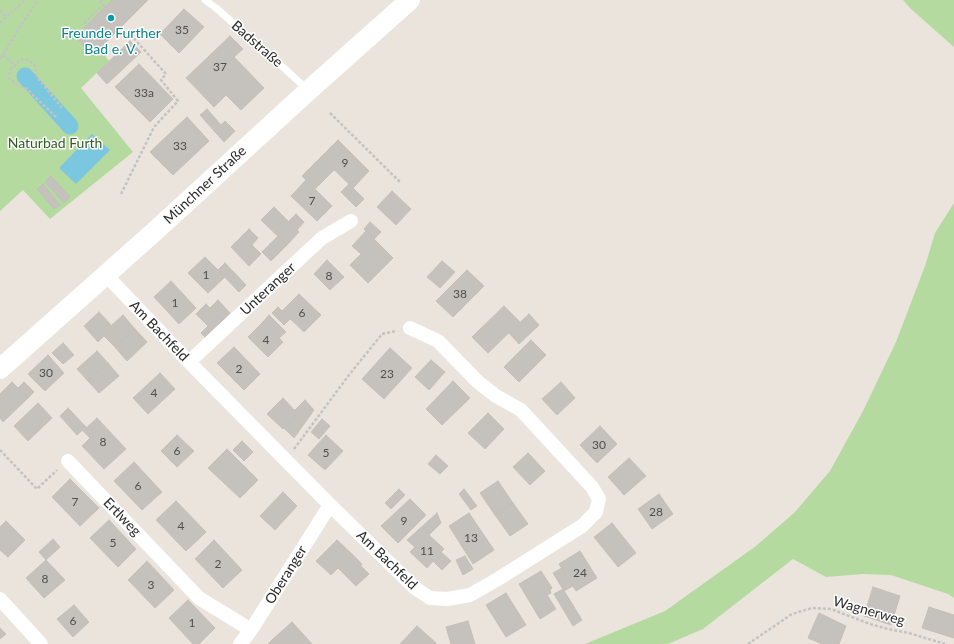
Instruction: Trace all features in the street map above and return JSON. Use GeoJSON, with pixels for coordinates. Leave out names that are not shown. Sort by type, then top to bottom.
{"type":"FeatureCollection","features":[{"type":"Feature","properties":{"kind":"main road","name":"Münchner Straße"},"geometry":{"type":"LineString","coordinates":[[0,369],[106,275],[308,90],[410,0]]}},
{"type":"Feature","properties":{"kind":"street","name":"Unteranger"},"geometry":{"type":"LineString","coordinates":[[189,362],[322,238],[351,221]]}},
{"type":"Feature","properties":{"kind":"street","name":"Am Bachfeld"},"geometry":{"type":"LineString","coordinates":[[106,275],[189,362],[330,505],[415,588],[430,598],[447,599],[470,595],[582,526],[596,512],[599,499],[592,488],[521,410],[496,396],[478,382],[438,341],[410,328]]}},
{"type":"Feature","properties":{"kind":"street","name":"Ertlweg"},"geometry":{"type":"LineString","coordinates":[[68,461],[199,598],[251,630]]}},
{"type":"Feature","properties":{"kind":"street","name":"Oberanger"},"geometry":{"type":"LineString","coordinates":[[240,644],[251,630],[330,505]]}},
{"type":"Feature","properties":{"kind":"street"},"geometry":{"type":"LineString","coordinates":[[0,599],[41,644]]}},
{"type":"Feature","properties":{"kind":"lane","name":"Badstraße"},"geometry":{"type":"LineString","coordinates":[[205,0],[216,8],[308,90]]}},
{"type":"Feature","properties":{"kind":"path"},"geometry":{"type":"LineString","coordinates":[[0,23],[25,0]]}},
{"type":"Feature","properties":{"kind":"path"},"geometry":{"type":"LineString","coordinates":[[0,58],[4,55],[17,31],[38,0]]}},
{"type":"Feature","properties":{"kind":"path"},"geometry":{"type":"LineString","coordinates":[[84,23],[104,5],[100,0]]}},
{"type":"Feature","properties":{"kind":"path"},"geometry":{"type":"LineString","coordinates":[[0,10],[6,17]]}},
{"type":"Feature","properties":{"kind":"path"},"geometry":{"type":"LineString","coordinates":[[121,194],[154,127],[178,101],[161,80],[166,74],[129,33]]}},
{"type":"Feature","properties":{"kind":"path"},"geometry":{"type":"LineString","coordinates":[[4,55],[15,65]]}},
{"type":"Feature","properties":{"kind":"path"},"geometry":{"type":"LineString","coordinates":[[56,117],[27,89],[18,86],[9,78],[9,71],[22,59],[29,60],[35,66],[37,77],[62,108]]}},
{"type":"Feature","properties":{"kind":"path"},"geometry":{"type":"LineString","coordinates":[[330,113],[401,183]]}},
{"type":"Feature","properties":{"kind":"path"},"geometry":{"type":"LineString","coordinates":[[286,460],[349,375],[382,334],[410,328]]}},
{"type":"Feature","properties":{"kind":"path"},"geometry":{"type":"LineString","coordinates":[[0,450],[37,489],[68,461]]}},
{"type":"Feature","properties":{"kind":"path","name":"Wagnerweg"},"geometry":{"type":"LineString","coordinates":[[748,644],[792,614],[812,608],[831,609],[870,624],[909,633],[945,644]]}},
{"type":"Feature","properties":{"kind":"green space","name":"Naturbad Furth"},"geometry":{"type":"Polygon","coordinates":[[[0,0],[148,0],[100,48],[109,61],[81,88],[133,152],[50,219],[23,190],[0,211],[0,0]]]}},
{"type":"Feature","properties":{"kind":"green space"},"geometry":{"type":"Polygon","coordinates":[[[903,0],[954,0],[954,47],[911,9],[903,0]]]}},
{"type":"Feature","properties":{"kind":"green space"},"geometry":{"type":"Polygon","coordinates":[[[954,203],[954,598],[948,594],[891,575],[863,574],[826,577],[793,559],[703,629],[668,644],[585,644],[665,611],[756,546],[795,512],[830,471],[863,411],[896,342],[925,266],[935,233],[954,203]]]}},
{"type":"Feature","properties":{"kind":"water"},"geometry":{"type":"Polygon","coordinates":[[[92,134],[110,150],[76,184],[59,168],[92,134]]]}},
{"type":"Feature","properties":{"kind":"building","name":"Freunde Further Bad e. V."},"geometry":{"type":"Polygon","coordinates":[[[112,0],[148,0],[93,55],[75,37],[112,0]]]}},
{"type":"Feature","properties":{"kind":"building"},"geometry":{"type":"Polygon","coordinates":[[[184,9],[204,27],[179,53],[160,34],[184,9]]]}},
{"type":"Feature","properties":{"kind":"building"},"geometry":{"type":"Polygon","coordinates":[[[230,36],[243,49],[234,57],[264,88],[241,110],[226,95],[214,107],[186,78],[230,36]]]}},
{"type":"Feature","properties":{"kind":"building"},"geometry":{"type":"Polygon","coordinates":[[[130,41],[141,52],[107,84],[97,73],[130,41]]]}},
{"type":"Feature","properties":{"kind":"building"},"geometry":{"type":"Polygon","coordinates":[[[139,64],[173,99],[150,122],[115,87],[139,64]]]}},
{"type":"Feature","properties":{"kind":"building"},"geometry":{"type":"Polygon","coordinates":[[[207,109],[221,125],[225,121],[235,131],[224,142],[200,115],[207,109]]]}},
{"type":"Feature","properties":{"kind":"building"},"geometry":{"type":"Polygon","coordinates":[[[187,117],[209,141],[173,175],[150,152],[187,117]]]}},
{"type":"Feature","properties":{"kind":"building"},"geometry":{"type":"Polygon","coordinates":[[[338,140],[369,171],[353,188],[321,157],[338,140]]]}},
{"type":"Feature","properties":{"kind":"building"},"geometry":{"type":"Polygon","coordinates":[[[321,157],[334,170],[315,189],[302,176],[321,157]]]}},
{"type":"Feature","properties":{"kind":"building"},"geometry":{"type":"Polygon","coordinates":[[[51,176],[70,197],[64,203],[45,182],[51,176]]]}},
{"type":"Feature","properties":{"kind":"building"},"geometry":{"type":"Polygon","coordinates":[[[306,180],[332,206],[317,221],[291,196],[306,180]]]}},
{"type":"Feature","properties":{"kind":"building"},"geometry":{"type":"Polygon","coordinates":[[[43,184],[60,205],[54,209],[37,189],[43,184]]]}},
{"type":"Feature","properties":{"kind":"building"},"geometry":{"type":"Polygon","coordinates":[[[349,184],[364,199],[356,207],[341,192],[349,184]]]}},
{"type":"Feature","properties":{"kind":"building"},"geometry":{"type":"Polygon","coordinates":[[[392,191],[411,209],[396,225],[377,207],[392,191]]]}},
{"type":"Feature","properties":{"kind":"building"},"geometry":{"type":"Polygon","coordinates":[[[274,207],[299,232],[287,245],[261,220],[274,207]]]}},
{"type":"Feature","properties":{"kind":"building"},"geometry":{"type":"Polygon","coordinates":[[[296,214],[304,222],[297,230],[288,222],[296,214]]]}},
{"type":"Feature","properties":{"kind":"building"},"geometry":{"type":"Polygon","coordinates":[[[370,222],[381,232],[374,239],[364,229],[370,222]]]}},
{"type":"Feature","properties":{"kind":"building"},"geometry":{"type":"Polygon","coordinates":[[[249,229],[258,238],[252,245],[261,254],[249,266],[231,247],[249,229]]]}},
{"type":"Feature","properties":{"kind":"building"},"geometry":{"type":"Polygon","coordinates":[[[366,231],[393,258],[368,283],[350,265],[361,254],[352,246],[366,231]]]}},
{"type":"Feature","properties":{"kind":"building"},"geometry":{"type":"Polygon","coordinates":[[[278,236],[287,245],[279,253],[270,244],[278,236]]]}},
{"type":"Feature","properties":{"kind":"building"},"geometry":{"type":"Polygon","coordinates":[[[270,244],[279,253],[271,261],[262,252],[270,244]]]}},
{"type":"Feature","properties":{"kind":"building"},"geometry":{"type":"Polygon","coordinates":[[[205,257],[225,277],[208,293],[188,273],[205,257]]]}},
{"type":"Feature","properties":{"kind":"building"},"geometry":{"type":"Polygon","coordinates":[[[327,260],[344,277],[330,290],[314,274],[327,260]]]}},
{"type":"Feature","properties":{"kind":"building"},"geometry":{"type":"Polygon","coordinates":[[[442,261],[455,272],[440,288],[427,277],[442,261]]]}},
{"type":"Feature","properties":{"kind":"building"},"geometry":{"type":"Polygon","coordinates":[[[225,263],[246,285],[239,292],[218,270],[225,263]]]}},
{"type":"Feature","properties":{"kind":"building"},"geometry":{"type":"Polygon","coordinates":[[[467,270],[484,286],[453,317],[436,301],[467,270]]]}},
{"type":"Feature","properties":{"kind":"building"},"geometry":{"type":"Polygon","coordinates":[[[171,281],[196,308],[179,324],[154,297],[171,281]]]}},
{"type":"Feature","properties":{"kind":"building"},"geometry":{"type":"Polygon","coordinates":[[[299,294],[321,315],[304,332],[282,311],[299,294]]]}},
{"type":"Feature","properties":{"kind":"building"},"geometry":{"type":"Polygon","coordinates":[[[218,300],[230,313],[222,321],[210,308],[218,300]]]}},
{"type":"Feature","properties":{"kind":"building"},"geometry":{"type":"Polygon","coordinates":[[[206,304],[222,321],[212,330],[196,314],[206,304]]]}},
{"type":"Feature","properties":{"kind":"building"},"geometry":{"type":"Polygon","coordinates":[[[504,306],[520,322],[488,353],[472,337],[504,306]]]}},
{"type":"Feature","properties":{"kind":"building"},"geometry":{"type":"Polygon","coordinates":[[[278,307],[290,319],[284,325],[272,313],[278,307]]]}},
{"type":"Feature","properties":{"kind":"building"},"geometry":{"type":"Polygon","coordinates":[[[99,312],[111,325],[102,334],[104,336],[98,342],[84,326],[99,312]]]}},
{"type":"Feature","properties":{"kind":"building"},"geometry":{"type":"Polygon","coordinates":[[[529,314],[539,325],[519,344],[509,333],[529,314]]]}},
{"type":"Feature","properties":{"kind":"building"},"geometry":{"type":"Polygon","coordinates":[[[123,315],[135,329],[115,347],[102,334],[123,315]]]}},
{"type":"Feature","properties":{"kind":"building"},"geometry":{"type":"Polygon","coordinates":[[[269,315],[286,332],[279,338],[263,322],[269,315]]]}},
{"type":"Feature","properties":{"kind":"building"},"geometry":{"type":"Polygon","coordinates":[[[263,322],[283,342],[268,357],[248,337],[263,322]]]}},
{"type":"Feature","properties":{"kind":"building"},"geometry":{"type":"Polygon","coordinates":[[[208,326],[212,330],[205,337],[201,333],[208,326]]]}},
{"type":"Feature","properties":{"kind":"building"},"geometry":{"type":"Polygon","coordinates":[[[135,329],[147,342],[127,361],[115,347],[135,329]]]}},
{"type":"Feature","properties":{"kind":"building"},"geometry":{"type":"Polygon","coordinates":[[[531,340],[546,355],[519,382],[504,367],[531,340]]]}},
{"type":"Feature","properties":{"kind":"building"},"geometry":{"type":"Polygon","coordinates":[[[63,343],[74,355],[63,364],[52,353],[63,343]]]}},
{"type":"Feature","properties":{"kind":"building"},"geometry":{"type":"Polygon","coordinates":[[[234,347],[260,374],[244,390],[217,363],[234,347]]]}},
{"type":"Feature","properties":{"kind":"building"},"geometry":{"type":"Polygon","coordinates":[[[390,348],[412,368],[384,399],[362,379],[390,348]]]}},
{"type":"Feature","properties":{"kind":"building"},"geometry":{"type":"Polygon","coordinates":[[[97,351],[108,363],[88,381],[77,369],[97,351]]]}},
{"type":"Feature","properties":{"kind":"building"},"geometry":{"type":"Polygon","coordinates":[[[48,355],[64,373],[45,391],[28,374],[48,355]]]}},
{"type":"Feature","properties":{"kind":"building"},"geometry":{"type":"Polygon","coordinates":[[[431,360],[445,372],[429,390],[415,377],[431,360]]]}},
{"type":"Feature","properties":{"kind":"building"},"geometry":{"type":"Polygon","coordinates":[[[108,363],[119,376],[99,393],[88,381],[108,363]]]}},
{"type":"Feature","properties":{"kind":"building"},"geometry":{"type":"Polygon","coordinates":[[[160,373],[175,389],[148,414],[133,398],[160,373]]]}},
{"type":"Feature","properties":{"kind":"building"},"geometry":{"type":"Polygon","coordinates":[[[453,381],[470,398],[442,425],[426,409],[453,381]]]}},
{"type":"Feature","properties":{"kind":"building"},"geometry":{"type":"Polygon","coordinates":[[[12,382],[28,398],[3,422],[0,418],[0,394],[12,382]]]}},
{"type":"Feature","properties":{"kind":"building"},"geometry":{"type":"Polygon","coordinates":[[[24,382],[34,392],[28,398],[18,388],[24,382]]]}},
{"type":"Feature","properties":{"kind":"building"},"geometry":{"type":"Polygon","coordinates":[[[561,382],[575,398],[557,415],[542,399],[561,382]]]}},
{"type":"Feature","properties":{"kind":"building"},"geometry":{"type":"Polygon","coordinates":[[[283,398],[298,414],[283,429],[267,414],[283,398]]]}},
{"type":"Feature","properties":{"kind":"building"},"geometry":{"type":"Polygon","coordinates":[[[305,400],[314,410],[294,438],[284,428],[298,414],[295,410],[305,400]]]}},
{"type":"Feature","properties":{"kind":"building"},"geometry":{"type":"Polygon","coordinates":[[[38,403],[52,418],[28,441],[14,426],[38,403]]]}},
{"type":"Feature","properties":{"kind":"building"},"geometry":{"type":"Polygon","coordinates":[[[68,408],[86,427],[77,435],[60,416],[68,408]]]}},
{"type":"Feature","properties":{"kind":"building"},"geometry":{"type":"Polygon","coordinates":[[[488,413],[504,429],[485,449],[468,433],[488,413]]]}},
{"type":"Feature","properties":{"kind":"building"},"geometry":{"type":"Polygon","coordinates":[[[97,418],[126,449],[104,469],[82,446],[90,438],[83,431],[97,418]]]}},
{"type":"Feature","properties":{"kind":"building"},"geometry":{"type":"Polygon","coordinates":[[[322,419],[330,426],[319,439],[311,432],[322,419]]]}},
{"type":"Feature","properties":{"kind":"building"},"geometry":{"type":"Polygon","coordinates":[[[600,426],[617,444],[597,463],[580,445],[600,426]]]}},
{"type":"Feature","properties":{"kind":"building"},"geometry":{"type":"Polygon","coordinates":[[[177,435],[194,451],[177,467],[161,451],[177,435]]]}},
{"type":"Feature","properties":{"kind":"building"},"geometry":{"type":"Polygon","coordinates":[[[326,435],[343,451],[325,470],[308,455],[326,435]]]}},
{"type":"Feature","properties":{"kind":"building"},"geometry":{"type":"Polygon","coordinates":[[[242,441],[253,452],[244,461],[233,450],[242,441]]]}},
{"type":"Feature","properties":{"kind":"building"},"geometry":{"type":"Polygon","coordinates":[[[227,449],[258,480],[240,498],[208,468],[227,449]]]}},
{"type":"Feature","properties":{"kind":"building"},"geometry":{"type":"Polygon","coordinates":[[[528,453],[545,471],[530,485],[513,467],[528,453]]]}},
{"type":"Feature","properties":{"kind":"building"},"geometry":{"type":"Polygon","coordinates":[[[436,455],[448,466],[440,474],[428,464],[436,455]]]}},
{"type":"Feature","properties":{"kind":"building"},"geometry":{"type":"Polygon","coordinates":[[[629,458],[646,476],[624,495],[608,477],[629,458]]]}},
{"type":"Feature","properties":{"kind":"building"},"geometry":{"type":"Polygon","coordinates":[[[134,462],[162,492],[142,510],[114,481],[134,462]]]}},
{"type":"Feature","properties":{"kind":"building"},"geometry":{"type":"Polygon","coordinates":[[[70,479],[99,508],[80,526],[52,497],[70,479]]]}},
{"type":"Feature","properties":{"kind":"building"},"geometry":{"type":"Polygon","coordinates":[[[498,481],[513,503],[495,515],[480,493],[498,481]]]}},
{"type":"Feature","properties":{"kind":"building"},"geometry":{"type":"Polygon","coordinates":[[[399,489],[405,495],[391,509],[385,503],[399,489]]]}},
{"type":"Feature","properties":{"kind":"building"},"geometry":{"type":"Polygon","coordinates":[[[464,489],[477,506],[471,510],[459,494],[464,489]]]}},
{"type":"Feature","properties":{"kind":"building"},"geometry":{"type":"Polygon","coordinates":[[[283,492],[297,506],[275,530],[260,516],[283,492]]]}},
{"type":"Feature","properties":{"kind":"building"},"geometry":{"type":"Polygon","coordinates":[[[659,494],[673,514],[652,529],[638,509],[659,494]]]}},
{"type":"Feature","properties":{"kind":"building"},"geometry":{"type":"Polygon","coordinates":[[[410,499],[426,515],[398,543],[381,526],[410,499]]]}},
{"type":"Feature","properties":{"kind":"building"},"geometry":{"type":"Polygon","coordinates":[[[176,501],[206,532],[186,551],[156,520],[176,501]]]}},
{"type":"Feature","properties":{"kind":"building"},"geometry":{"type":"Polygon","coordinates":[[[513,503],[528,524],[510,536],[495,515],[513,503]]]}},
{"type":"Feature","properties":{"kind":"building"},"geometry":{"type":"Polygon","coordinates":[[[437,513],[441,523],[415,547],[407,540],[437,513]]]}},
{"type":"Feature","properties":{"kind":"building"},"geometry":{"type":"Polygon","coordinates":[[[469,513],[494,550],[473,564],[449,526],[469,513]]]}},
{"type":"Feature","properties":{"kind":"building"},"geometry":{"type":"Polygon","coordinates":[[[109,520],[136,549],[118,567],[90,538],[109,520]]]}},
{"type":"Feature","properties":{"kind":"building"},"geometry":{"type":"Polygon","coordinates":[[[6,521],[25,540],[8,557],[0,550],[0,527],[6,521]]]}},
{"type":"Feature","properties":{"kind":"building"},"geometry":{"type":"Polygon","coordinates":[[[612,523],[636,553],[618,567],[594,537],[612,523]]]}},
{"type":"Feature","properties":{"kind":"building"},"geometry":{"type":"Polygon","coordinates":[[[428,534],[444,549],[441,552],[451,561],[442,570],[433,561],[427,568],[410,552],[428,534]]]}},
{"type":"Feature","properties":{"kind":"building"},"geometry":{"type":"Polygon","coordinates":[[[53,539],[60,547],[46,560],[39,552],[53,539]]]}},
{"type":"Feature","properties":{"kind":"building"},"geometry":{"type":"Polygon","coordinates":[[[214,540],[242,570],[223,588],[195,559],[214,540]]]}},
{"type":"Feature","properties":{"kind":"building"},"geometry":{"type":"Polygon","coordinates":[[[337,540],[352,554],[331,575],[316,561],[337,540]]]}},
{"type":"Feature","properties":{"kind":"building"},"geometry":{"type":"Polygon","coordinates":[[[580,551],[597,578],[576,591],[559,564],[580,551]]]}},
{"type":"Feature","properties":{"kind":"building"},"geometry":{"type":"Polygon","coordinates":[[[352,554],[362,564],[348,578],[338,568],[352,554]]]}},
{"type":"Feature","properties":{"kind":"building"},"geometry":{"type":"Polygon","coordinates":[[[465,556],[473,569],[463,575],[456,560],[465,556]]]}},
{"type":"Feature","properties":{"kind":"building"},"geometry":{"type":"Polygon","coordinates":[[[46,560],[65,580],[44,598],[26,578],[46,560]]]}},
{"type":"Feature","properties":{"kind":"building"},"geometry":{"type":"Polygon","coordinates":[[[147,561],[174,590],[155,608],[128,580],[147,561]]]}},
{"type":"Feature","properties":{"kind":"building"},"geometry":{"type":"Polygon","coordinates":[[[361,566],[369,574],[356,586],[348,578],[361,566]]]}},
{"type":"Feature","properties":{"kind":"building"},"geometry":{"type":"Polygon","coordinates":[[[562,568],[573,586],[564,591],[553,573],[562,568]]]}},
{"type":"Feature","properties":{"kind":"building"},"geometry":{"type":"Polygon","coordinates":[[[541,571],[552,588],[550,590],[551,593],[547,595],[556,609],[540,619],[519,584],[541,571]]]}},
{"type":"Feature","properties":{"kind":"building"},"geometry":{"type":"Polygon","coordinates":[[[873,587],[900,596],[891,625],[864,616],[873,587]]]}},
{"type":"Feature","properties":{"kind":"building"},"geometry":{"type":"Polygon","coordinates":[[[563,589],[582,620],[573,626],[554,594],[563,589]]]}},
{"type":"Feature","properties":{"kind":"building"},"geometry":{"type":"Polygon","coordinates":[[[506,593],[526,625],[506,637],[486,605],[506,593]]]}},
{"type":"Feature","properties":{"kind":"building"},"geometry":{"type":"Polygon","coordinates":[[[188,600],[215,628],[199,644],[193,644],[169,618],[188,600]]]}},
{"type":"Feature","properties":{"kind":"building"},"geometry":{"type":"Polygon","coordinates":[[[74,605],[89,622],[73,637],[57,619],[74,605]]]}},
{"type":"Feature","properties":{"kind":"building"},"geometry":{"type":"Polygon","coordinates":[[[929,607],[954,615],[954,638],[922,628],[929,607]]]}},
{"type":"Feature","properties":{"kind":"building"},"geometry":{"type":"Polygon","coordinates":[[[819,613],[846,626],[839,644],[822,644],[808,638],[819,613]]]}},
{"type":"Feature","properties":{"kind":"building"},"geometry":{"type":"Polygon","coordinates":[[[468,621],[475,644],[451,644],[446,627],[468,621]]]}},
{"type":"Feature","properties":{"kind":"building"},"geometry":{"type":"Polygon","coordinates":[[[292,622],[312,644],[268,644],[273,639],[292,622]]]}},
{"type":"Feature","properties":{"kind":"building"},"geometry":{"type":"Polygon","coordinates":[[[417,626],[436,643],[436,644],[400,644],[417,626]]]}},
{"type":"Feature","properties":{"kind":"building"},"geometry":{"type":"Polygon","coordinates":[[[0,628],[6,634],[0,639],[0,628]]]}},
{"type":"Feature","properties":{"kind":"waterway"},"geometry":{"type":"LineString","coordinates":[[25,76],[70,126]]}},
{"type":"Feature","properties":{"kind":"place","name":"Freunde Further Bad e. V."},"geometry":{"type":"Point","coordinates":[111,18]}}]}
